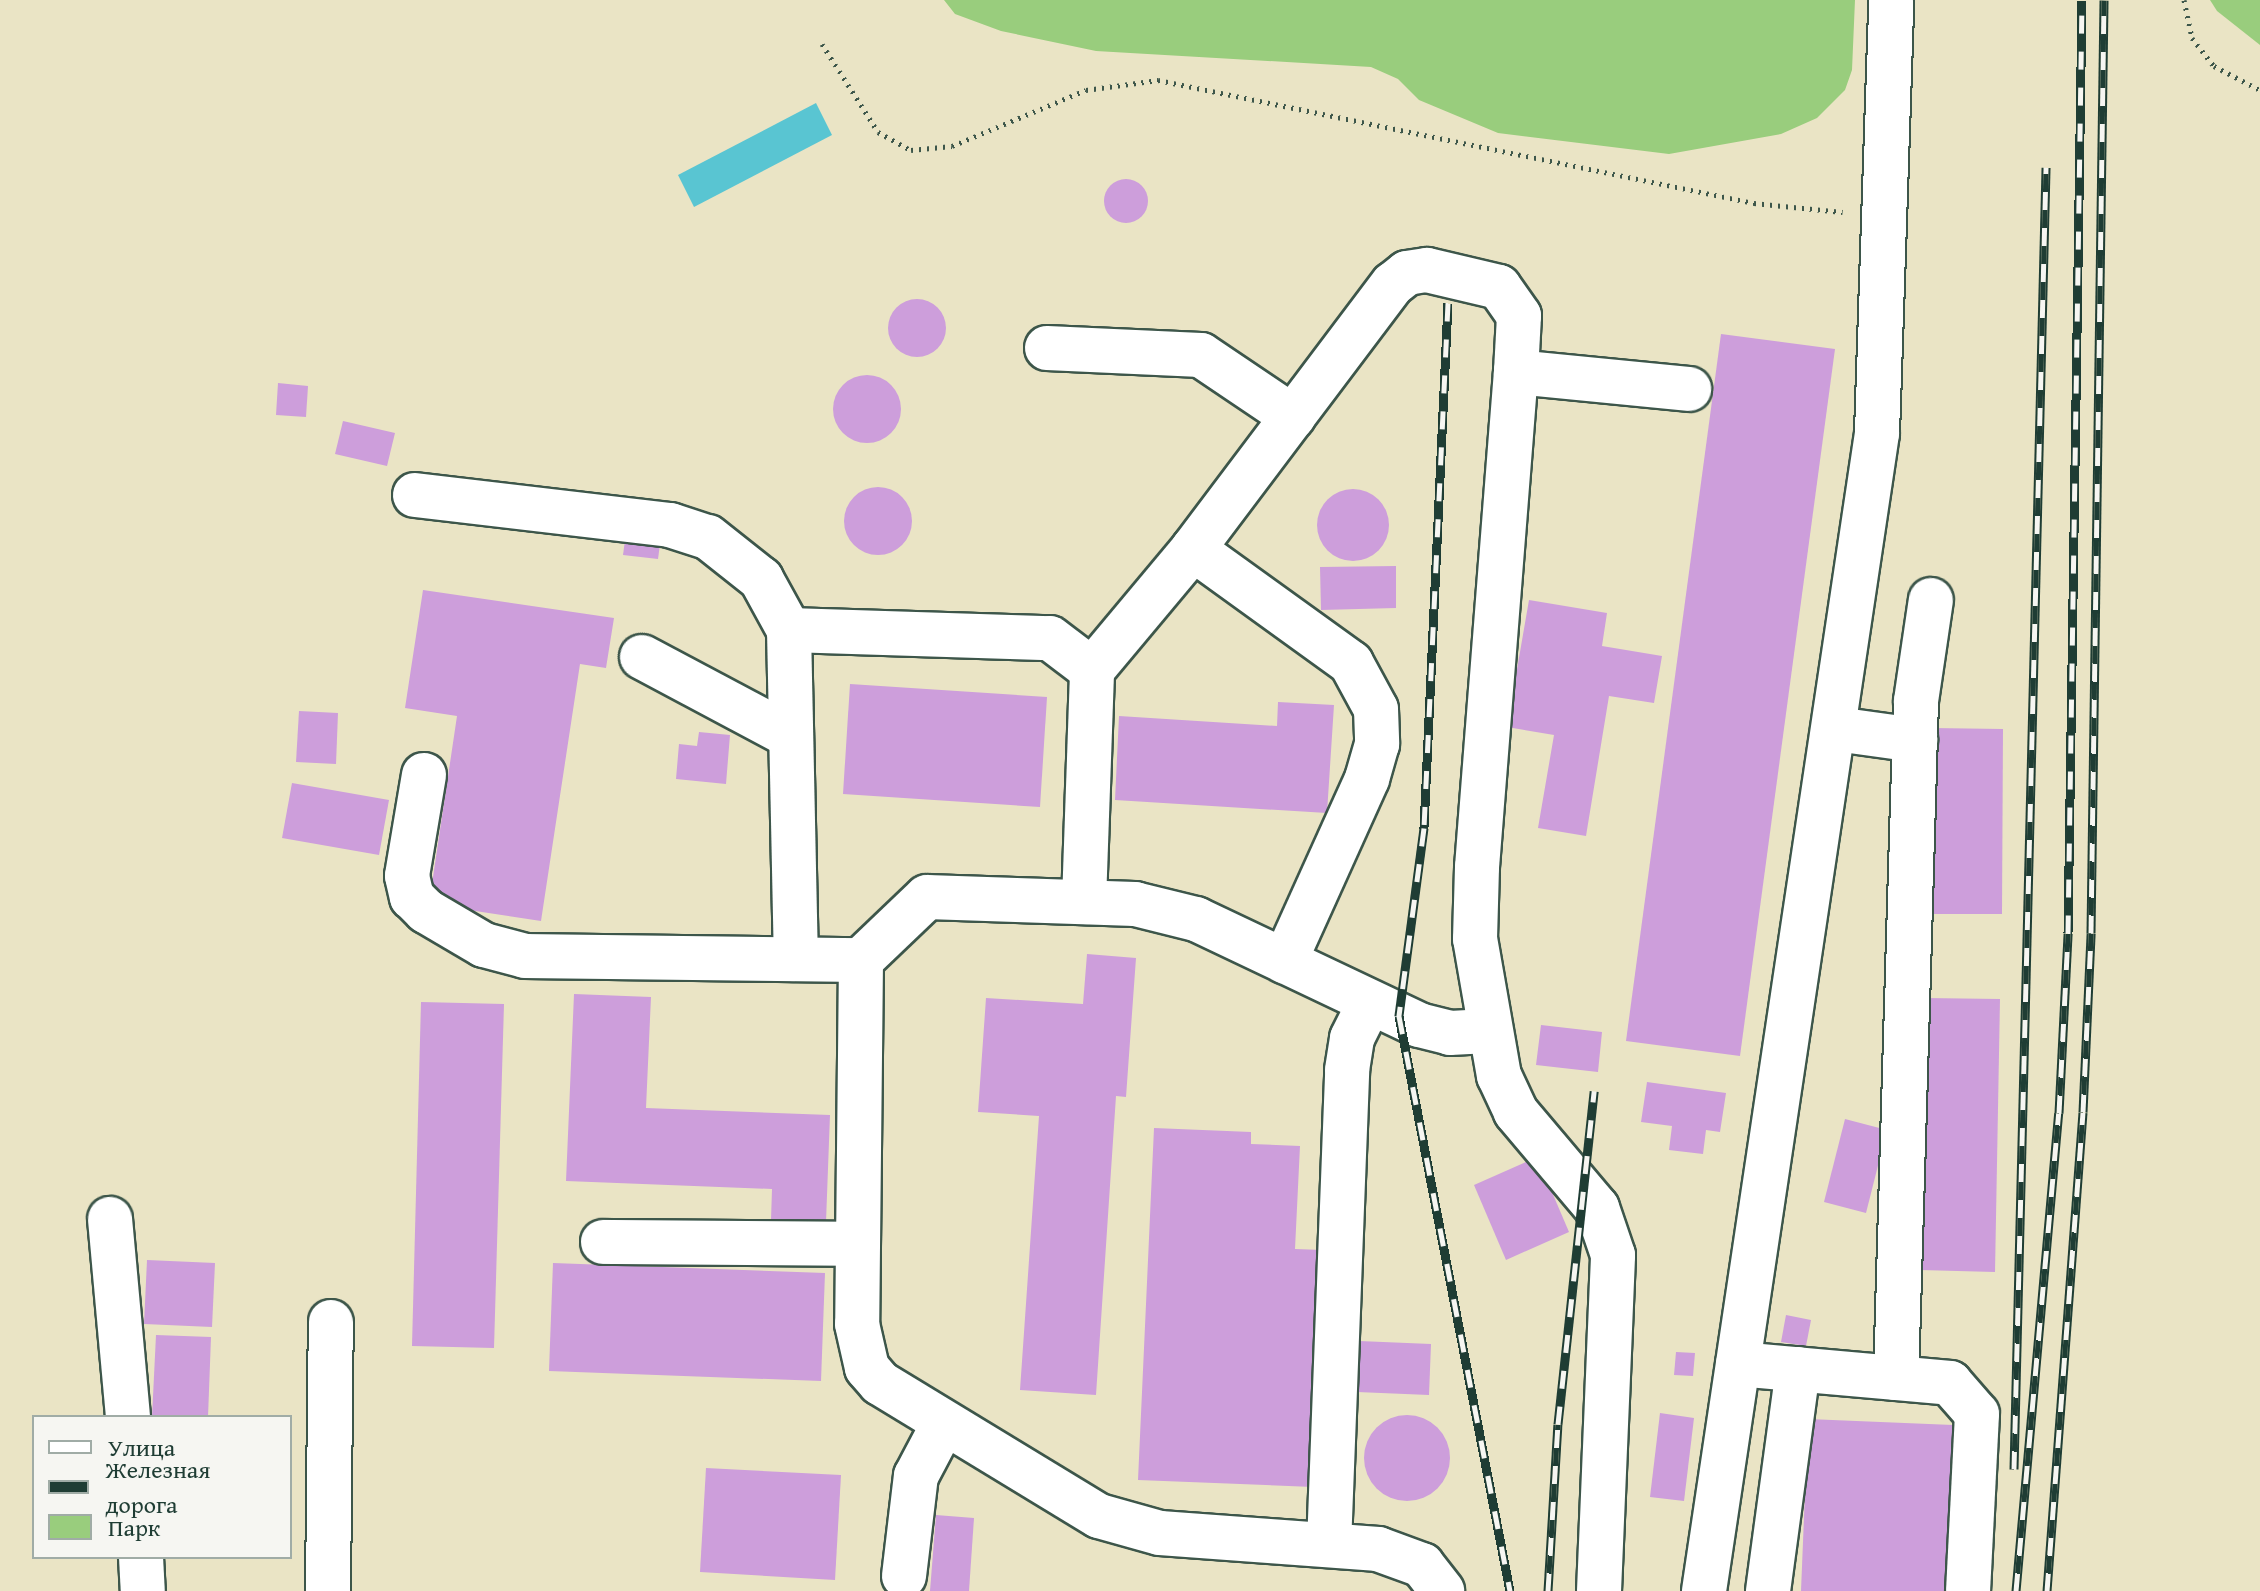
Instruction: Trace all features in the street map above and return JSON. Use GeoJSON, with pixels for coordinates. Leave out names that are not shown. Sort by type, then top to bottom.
{"type":"FeatureCollection","features":[{"type":"Feature","properties":{"kind":"street"},"geometry":{"type":"LineString","coordinates":[[1704,1591],[1836,729],[1877,433],[1887,215],[1891,0]]}},
{"type":"Feature","properties":{"kind":"street"},"geometry":{"type":"LineString","coordinates":[[1084,902],[1092,670],[1193,549],[1407,273],[1427,270],[1499,287],[1519,316],[1475,906],[1488,1031],[1499,1076],[1516,1112],[1597,1208],[1613,1255],[1599,1591]]}},
{"type":"Feature","properties":{"kind":"street"},"geometry":{"type":"LineString","coordinates":[[1047,348],[1180,350],[1201,355],[1293,417]]}},
{"type":"Feature","properties":{"kind":"street"},"geometry":{"type":"LineString","coordinates":[[1516,372],[1689,389]]}},
{"type":"Feature","properties":{"kind":"street"},"geometry":{"type":"LineString","coordinates":[[415,495],[629,517],[708,537],[761,579],[789,630],[796,959]]}},
{"type":"Feature","properties":{"kind":"street"},"geometry":{"type":"LineString","coordinates":[[1193,549],[1351,663],[1376,709],[1377,744],[1367,779],[1285,961]]}},
{"type":"Feature","properties":{"kind":"street"},"geometry":{"type":"LineString","coordinates":[[1896,1378],[1915,740],[1931,600]]}},
{"type":"Feature","properties":{"kind":"street"},"geometry":{"type":"LineString","coordinates":[[789,630],[1050,638],[1092,670]]}},
{"type":"Feature","properties":{"kind":"street"},"geometry":{"type":"LineString","coordinates":[[642,657],[789,735]]}},
{"type":"Feature","properties":{"kind":"street"},"geometry":{"type":"LineString","coordinates":[[1836,729],[1915,740]]}},
{"type":"Feature","properties":{"kind":"street"},"geometry":{"type":"LineString","coordinates":[[424,775],[407,876],[412,897],[426,911],[484,945],[525,956],[861,960],[927,897],[1165,908],[1435,1031],[1488,1031]]}},
{"type":"Feature","properties":{"kind":"street"},"geometry":{"type":"LineString","coordinates":[[861,960],[857,1324],[867,1368],[895,1394],[1081,1507],[1121,1524],[1160,1533],[1329,1545],[1401,1555],[1422,1565],[1442,1591]]}},
{"type":"Feature","properties":{"kind":"street"},"geometry":{"type":"LineString","coordinates":[[1329,1545],[1347,1070],[1352,1038],[1370,1002]]}},
{"type":"Feature","properties":{"kind":"street"},"geometry":{"type":"LineString","coordinates":[[110,1219],[128,1415]]}},
{"type":"Feature","properties":{"kind":"street"},"geometry":{"type":"LineString","coordinates":[[603,1242],[858,1244]]}},
{"type":"Feature","properties":{"kind":"street"},"geometry":{"type":"LineString","coordinates":[[328,1591],[331,1322]]}},
{"type":"Feature","properties":{"kind":"street"},"geometry":{"type":"LineString","coordinates":[[1738,1364],[1950,1383],[1977,1414],[1968,1591]]}},
{"type":"Feature","properties":{"kind":"street"},"geometry":{"type":"LineString","coordinates":[[1768,1591],[1798,1369]]}},
{"type":"Feature","properties":{"kind":"street"},"geometry":{"type":"LineString","coordinates":[[904,1576],[916,1476],[944,1423]]}},
{"type":"Feature","properties":{"kind":"street"},"geometry":{"type":"LineString","coordinates":[[141,1559],[143,1591]]}},
{"type":"Feature","properties":{"kind":"path"},"geometry":{"type":"LineString","coordinates":[[2184,0],[2192,38],[2214,66],[2260,90]]}},
{"type":"Feature","properties":{"kind":"path"},"geometry":{"type":"LineString","coordinates":[[822,44],[878,132],[911,150],[952,146],[1086,90],[1158,80],[1754,203],[1887,215]]}},
{"type":"Feature","properties":{"kind":"green space"},"geometry":{"type":"Polygon","coordinates":[[[944,0],[1855,0],[1852,70],[1845,90],[1817,118],[1781,134],[1669,154],[1498,133],[1419,100],[1398,79],[1371,67],[1096,51],[1001,31],[955,14],[944,0]]]}},
{"type":"Feature","properties":{"kind":"green space"},"geometry":{"type":"Polygon","coordinates":[[[2210,0],[2260,0],[2260,45],[2217,11],[2210,0]]]}},
{"type":"Feature","properties":{"kind":"water"},"geometry":{"type":"Polygon","coordinates":[[[816,103],[832,135],[694,207],[678,175],[816,103]]]}},
{"type":"Feature","properties":{"kind":"building"},"geometry":{"type":"Polygon","coordinates":[[[1126,179],[1142,185],[1148,201],[1142,217],[1126,223],[1110,217],[1104,201],[1110,185],[1126,179]]]}},
{"type":"Feature","properties":{"kind":"building"},"geometry":{"type":"Polygon","coordinates":[[[917,299],[928,301],[937,308],[944,317],[944,339],[937,348],[928,355],[917,357],[906,355],[897,348],[890,339],[888,328],[890,317],[897,308],[906,301],[917,299]]]}},
{"type":"Feature","properties":{"kind":"building"},"geometry":{"type":"Polygon","coordinates":[[[1721,334],[1835,349],[1740,1056],[1626,1041],[1721,334]]]}},
{"type":"Feature","properties":{"kind":"building"},"geometry":{"type":"Polygon","coordinates":[[[867,375],[891,385],[901,409],[891,433],[867,443],[843,433],[833,409],[843,385],[867,375]]]}},
{"type":"Feature","properties":{"kind":"building"},"geometry":{"type":"Polygon","coordinates":[[[278,383],[308,386],[306,417],[276,415],[278,383]]]}},
{"type":"Feature","properties":{"kind":"building"},"geometry":{"type":"Polygon","coordinates":[[[343,421],[395,433],[387,466],[335,454],[343,421]]]}},
{"type":"Feature","properties":{"kind":"building"},"geometry":{"type":"Polygon","coordinates":[[[878,487],[902,497],[912,521],[902,545],[878,555],[854,545],[844,521],[854,497],[878,487]]]}},
{"type":"Feature","properties":{"kind":"building"},"geometry":{"type":"Polygon","coordinates":[[[1353,489],[1373,495],[1383,505],[1389,525],[1383,545],[1373,555],[1353,561],[1333,555],[1323,545],[1317,525],[1323,505],[1333,495],[1353,489]]]}},
{"type":"Feature","properties":{"kind":"building"},"geometry":{"type":"Polygon","coordinates":[[[626,533],[661,537],[658,559],[623,555],[626,533]]]}},
{"type":"Feature","properties":{"kind":"building"},"geometry":{"type":"Polygon","coordinates":[[[1396,566],[1396,608],[1321,610],[1320,567],[1396,566]]]}},
{"type":"Feature","properties":{"kind":"building"},"geometry":{"type":"Polygon","coordinates":[[[423,590],[614,618],[606,668],[580,664],[541,921],[429,904],[457,716],[405,708],[423,590]]]}},
{"type":"Feature","properties":{"kind":"building"},"geometry":{"type":"Polygon","coordinates":[[[1529,600],[1607,613],[1602,646],[1662,656],[1654,703],[1609,696],[1586,836],[1538,828],[1554,735],[1507,727],[1529,600]]]}},
{"type":"Feature","properties":{"kind":"building"},"geometry":{"type":"Polygon","coordinates":[[[850,684],[1047,697],[1040,807],[843,794],[850,684]]]}},
{"type":"Feature","properties":{"kind":"building"},"geometry":{"type":"Polygon","coordinates":[[[1278,702],[1334,705],[1327,813],[1115,800],[1119,716],[1277,726],[1278,702]]]}},
{"type":"Feature","properties":{"kind":"building"},"geometry":{"type":"Polygon","coordinates":[[[299,711],[338,713],[336,764],[296,762],[299,711]]]}},
{"type":"Feature","properties":{"kind":"building"},"geometry":{"type":"Polygon","coordinates":[[[1932,728],[2003,729],[2002,914],[1931,914],[1932,728]]]}},
{"type":"Feature","properties":{"kind":"building"},"geometry":{"type":"Polygon","coordinates":[[[699,732],[730,735],[726,784],[676,779],[679,744],[697,746],[699,732]]]}},
{"type":"Feature","properties":{"kind":"building"},"geometry":{"type":"Polygon","coordinates":[[[292,783],[389,800],[379,855],[282,838],[292,783]]]}},
{"type":"Feature","properties":{"kind":"building"},"geometry":{"type":"Polygon","coordinates":[[[1087,954],[1136,958],[1126,1097],[1116,1096],[1096,1395],[1020,1390],[1039,1116],[978,1112],[986,998],[1083,1004],[1087,954]]]}},
{"type":"Feature","properties":{"kind":"building"},"geometry":{"type":"Polygon","coordinates":[[[574,994],[651,997],[646,1108],[830,1115],[826,1222],[771,1220],[772,1189],[566,1181],[574,994]]]}},
{"type":"Feature","properties":{"kind":"building"},"geometry":{"type":"Polygon","coordinates":[[[1925,998],[2000,999],[1995,1272],[1920,1270],[1925,998]]]}},
{"type":"Feature","properties":{"kind":"building"},"geometry":{"type":"Polygon","coordinates":[[[421,1002],[504,1004],[494,1348],[412,1346],[421,1002]]]}},
{"type":"Feature","properties":{"kind":"building"},"geometry":{"type":"Polygon","coordinates":[[[1541,1025],[1602,1032],[1598,1072],[1536,1065],[1541,1025]]]}},
{"type":"Feature","properties":{"kind":"building"},"geometry":{"type":"Polygon","coordinates":[[[1647,1082],[1726,1093],[1720,1132],[1706,1130],[1703,1154],[1669,1150],[1672,1126],[1641,1122],[1647,1082]]]}},
{"type":"Feature","properties":{"kind":"building"},"geometry":{"type":"Polygon","coordinates":[[[1845,1119],[1887,1130],[1866,1213],[1824,1202],[1845,1119]]]}},
{"type":"Feature","properties":{"kind":"building"},"geometry":{"type":"Polygon","coordinates":[[[1154,1128],[1251,1132],[1251,1144],[1300,1146],[1295,1249],[1323,1250],[1313,1487],[1138,1480],[1154,1128]]]}},
{"type":"Feature","properties":{"kind":"building"},"geometry":{"type":"Polygon","coordinates":[[[1537,1157],[1569,1232],[1506,1260],[1474,1185],[1537,1157]]]}},
{"type":"Feature","properties":{"kind":"building"},"geometry":{"type":"Polygon","coordinates":[[[147,1260],[215,1263],[212,1327],[144,1324],[147,1260]]]}},
{"type":"Feature","properties":{"kind":"building"},"geometry":{"type":"Polygon","coordinates":[[[553,1263],[825,1273],[821,1381],[549,1371],[553,1263]]]}},
{"type":"Feature","properties":{"kind":"building"},"geometry":{"type":"Polygon","coordinates":[[[1786,1315],[1811,1320],[1806,1346],[1781,1342],[1786,1315]]]}},
{"type":"Feature","properties":{"kind":"building"},"geometry":{"type":"Polygon","coordinates":[[[156,1335],[211,1337],[208,1415],[152,1415],[156,1335]]]}},
{"type":"Feature","properties":{"kind":"building"},"geometry":{"type":"Polygon","coordinates":[[[1359,1341],[1431,1344],[1429,1395],[1357,1392],[1359,1341]]]}},
{"type":"Feature","properties":{"kind":"building"},"geometry":{"type":"Polygon","coordinates":[[[1676,1352],[1695,1353],[1693,1376],[1674,1375],[1676,1352]]]}},
{"type":"Feature","properties":{"kind":"building"},"geometry":{"type":"Polygon","coordinates":[[[1660,1413],[1694,1418],[1684,1501],[1650,1497],[1660,1413]]]}},
{"type":"Feature","properties":{"kind":"building"},"geometry":{"type":"Polygon","coordinates":[[[1407,1415],[1431,1422],[1443,1434],[1450,1458],[1443,1482],[1431,1494],[1407,1501],[1383,1494],[1371,1482],[1364,1458],[1371,1434],[1383,1422],[1407,1415]]]}},
{"type":"Feature","properties":{"kind":"building"},"geometry":{"type":"Polygon","coordinates":[[[1808,1419],[1953,1425],[1946,1591],[1801,1591],[1808,1419]]]}},
{"type":"Feature","properties":{"kind":"building"},"geometry":{"type":"Polygon","coordinates":[[[706,1468],[841,1475],[835,1580],[700,1572],[706,1468]]]}},
{"type":"Feature","properties":{"kind":"building"},"geometry":{"type":"Polygon","coordinates":[[[936,1515],[974,1518],[969,1591],[930,1591],[936,1515]]]}},
{"type":"Feature","properties":{"kind":"railway"},"geometry":{"type":"LineString","coordinates":[[2016,1591],[2059,1113],[2068,933],[2082,0]]}},
{"type":"Feature","properties":{"kind":"railway"},"geometry":{"type":"LineString","coordinates":[[2047,1591],[2083,1112],[2091,933],[2104,0]]}},
{"type":"Feature","properties":{"kind":"railway"},"geometry":{"type":"LineString","coordinates":[[2014,1469],[2046,167]]}},
{"type":"Feature","properties":{"kind":"railway"},"geometry":{"type":"LineString","coordinates":[[1448,303],[1424,828],[1399,1016],[1510,1591]]}},
{"type":"Feature","properties":{"kind":"railway"},"geometry":{"type":"LineString","coordinates":[[1548,1591],[1558,1424],[1594,1091]]}}]}
